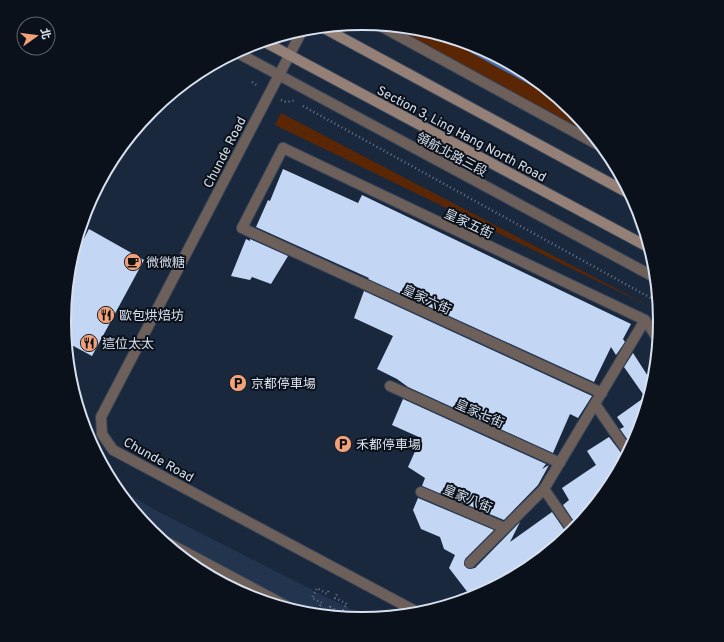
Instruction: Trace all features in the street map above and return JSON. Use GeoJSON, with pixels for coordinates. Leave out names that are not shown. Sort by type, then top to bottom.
{"type":"FeatureCollection","features":[{"type":"Feature","properties":{"kind":"main road","name":"Section 3, Ling Hang North Road"},"geometry":{"type":"LineString","coordinates":[[331,32],[622,189]]}},
{"type":"Feature","properties":{"kind":"main road","name":"Section 3, Ling Hang North Road"},"geometry":{"type":"LineString","coordinates":[[269,45],[642,244]]}},
{"type":"Feature","properties":{"kind":"street"},"geometry":{"type":"LineString","coordinates":[[391,32],[590,140]]}},
{"type":"Feature","properties":{"kind":"street","name":"Chunde Road"},"geometry":{"type":"LineString","coordinates":[[299,37],[101,417],[102,434],[113,450],[410,608]]}},
{"type":"Feature","properties":{"kind":"street","name":"領航北路三段"},"geometry":{"type":"LineString","coordinates":[[243,56],[649,274]]}},
{"type":"Feature","properties":{"kind":"street","name":"皇家五街"},"geometry":{"type":"LineString","coordinates":[[242,228],[283,148],[645,320]]}},
{"type":"Feature","properties":{"kind":"street","name":"皇家六街"},"geometry":{"type":"LineString","coordinates":[[242,228],[602,393]]}},
{"type":"Feature","properties":{"kind":"street"},"geometry":{"type":"LineString","coordinates":[[470,563],[544,489],[645,320],[652,331]]}},
{"type":"Feature","properties":{"kind":"street","name":"皇家七街"},"geometry":{"type":"LineString","coordinates":[[390,386],[560,463]]}},
{"type":"Feature","properties":{"kind":"street"},"geometry":{"type":"LineString","coordinates":[[595,404],[624,447]]}},
{"type":"Feature","properties":{"kind":"street"},"geometry":{"type":"LineString","coordinates":[[544,489],[569,526]]}},
{"type":"Feature","properties":{"kind":"street","name":"皇家八街"},"geometry":{"type":"LineString","coordinates":[[421,492],[505,528]]}},
{"type":"Feature","properties":{"kind":"street"},"geometry":{"type":"LineString","coordinates":[[184,552],[271,598]]}},
{"type":"Feature","properties":{"kind":"path"},"geometry":{"type":"LineString","coordinates":[[252,82],[286,102],[293,101],[652,299]]}},
{"type":"Feature","properties":{"kind":"path"},"geometry":{"type":"LineString","coordinates":[[320,606],[322,603],[312,598],[314,593],[317,588],[327,594],[329,590]]}},
{"type":"Feature","properties":{"kind":"path"},"geometry":{"type":"LineString","coordinates":[[337,594],[335,598],[347,604],[342,611]]}},
{"type":"Feature","properties":{"kind":"path"},"geometry":{"type":"LineString","coordinates":[[329,610],[330,607],[337,611]]}},
{"type":"Feature","properties":{"kind":"shaded area"},"geometry":{"type":"Polygon","coordinates":[[[402,32],[456,45],[508,69],[524,79],[554,102],[580,128],[402,32]]]}},
{"type":"Feature","properties":{"kind":"shaded area"},"geometry":{"type":"Polygon","coordinates":[[[281,113],[652,308],[275,125],[281,113]]]}},
{"type":"Feature","properties":{"kind":"shaded area"},"geometry":{"type":"Polygon","coordinates":[[[128,494],[159,512],[355,612],[324,610],[287,602],[268,597],[233,582],[200,563],[170,540],[143,513],[128,494]]]}},
{"type":"Feature","properties":{"kind":"water"},"geometry":{"type":"Polygon","coordinates":[[[461,47],[508,69],[538,89],[461,47]]]}},
{"type":"Feature","properties":{"kind":"building"},"geometry":{"type":"Polygon","coordinates":[[[283,169],[358,203],[362,195],[631,324],[623,339],[625,342],[616,355],[611,347],[594,382],[256,227],[268,200],[270,201],[283,169]]]}},
{"type":"Feature","properties":{"kind":"building"},"geometry":{"type":"Polygon","coordinates":[[[89,229],[144,260],[92,356],[72,345],[71,321],[73,283],[82,242],[89,229]]]}},
{"type":"Feature","properties":{"kind":"building"},"geometry":{"type":"Polygon","coordinates":[[[246,239],[250,241],[250,239],[288,256],[271,284],[252,277],[250,280],[231,276],[246,239]]]}},
{"type":"Feature","properties":{"kind":"building"},"geometry":{"type":"Polygon","coordinates":[[[364,291],[592,396],[578,418],[570,414],[553,453],[408,387],[397,379],[377,369],[393,336],[354,318],[364,291]]]}},
{"type":"Feature","properties":{"kind":"building"},"geometry":{"type":"Polygon","coordinates":[[[633,353],[648,376],[643,395],[624,367],[633,353]]]}},
{"type":"Feature","properties":{"kind":"building"},"geometry":{"type":"Polygon","coordinates":[[[403,399],[546,464],[542,469],[549,465],[538,485],[504,520],[422,486],[425,478],[408,467],[421,438],[392,425],[403,399]]]}},
{"type":"Feature","properties":{"kind":"building"},"geometry":{"type":"Polygon","coordinates":[[[642,399],[638,415],[628,440],[620,429],[624,427],[617,417],[642,399]]]}},
{"type":"Feature","properties":{"kind":"building"},"geometry":{"type":"Polygon","coordinates":[[[609,437],[621,453],[604,483],[574,521],[563,505],[569,500],[562,488],[596,465],[587,451],[609,437]]]}},
{"type":"Feature","properties":{"kind":"building"},"geometry":{"type":"Polygon","coordinates":[[[418,498],[494,530],[465,559],[464,565],[469,569],[475,568],[520,522],[510,542],[552,512],[565,530],[524,563],[491,582],[468,592],[449,568],[455,555],[444,549],[440,537],[421,529],[413,510],[418,498]]]}},
{"type":"Feature","properties":{"kind":"place","name":"微微糖"},"geometry":{"type":"Point","coordinates":[133,262]}},
{"type":"Feature","properties":{"kind":"place","name":"歐包烘焙坊"},"geometry":{"type":"Point","coordinates":[106,315]}},
{"type":"Feature","properties":{"kind":"place","name":"這位太太"},"geometry":{"type":"Point","coordinates":[89,343]}},
{"type":"Feature","properties":{"kind":"place","name":"京都停車場"},"geometry":{"type":"Point","coordinates":[238,383]}},
{"type":"Feature","properties":{"kind":"place","name":"禾都停車場"},"geometry":{"type":"Point","coordinates":[343,444]}}]}
